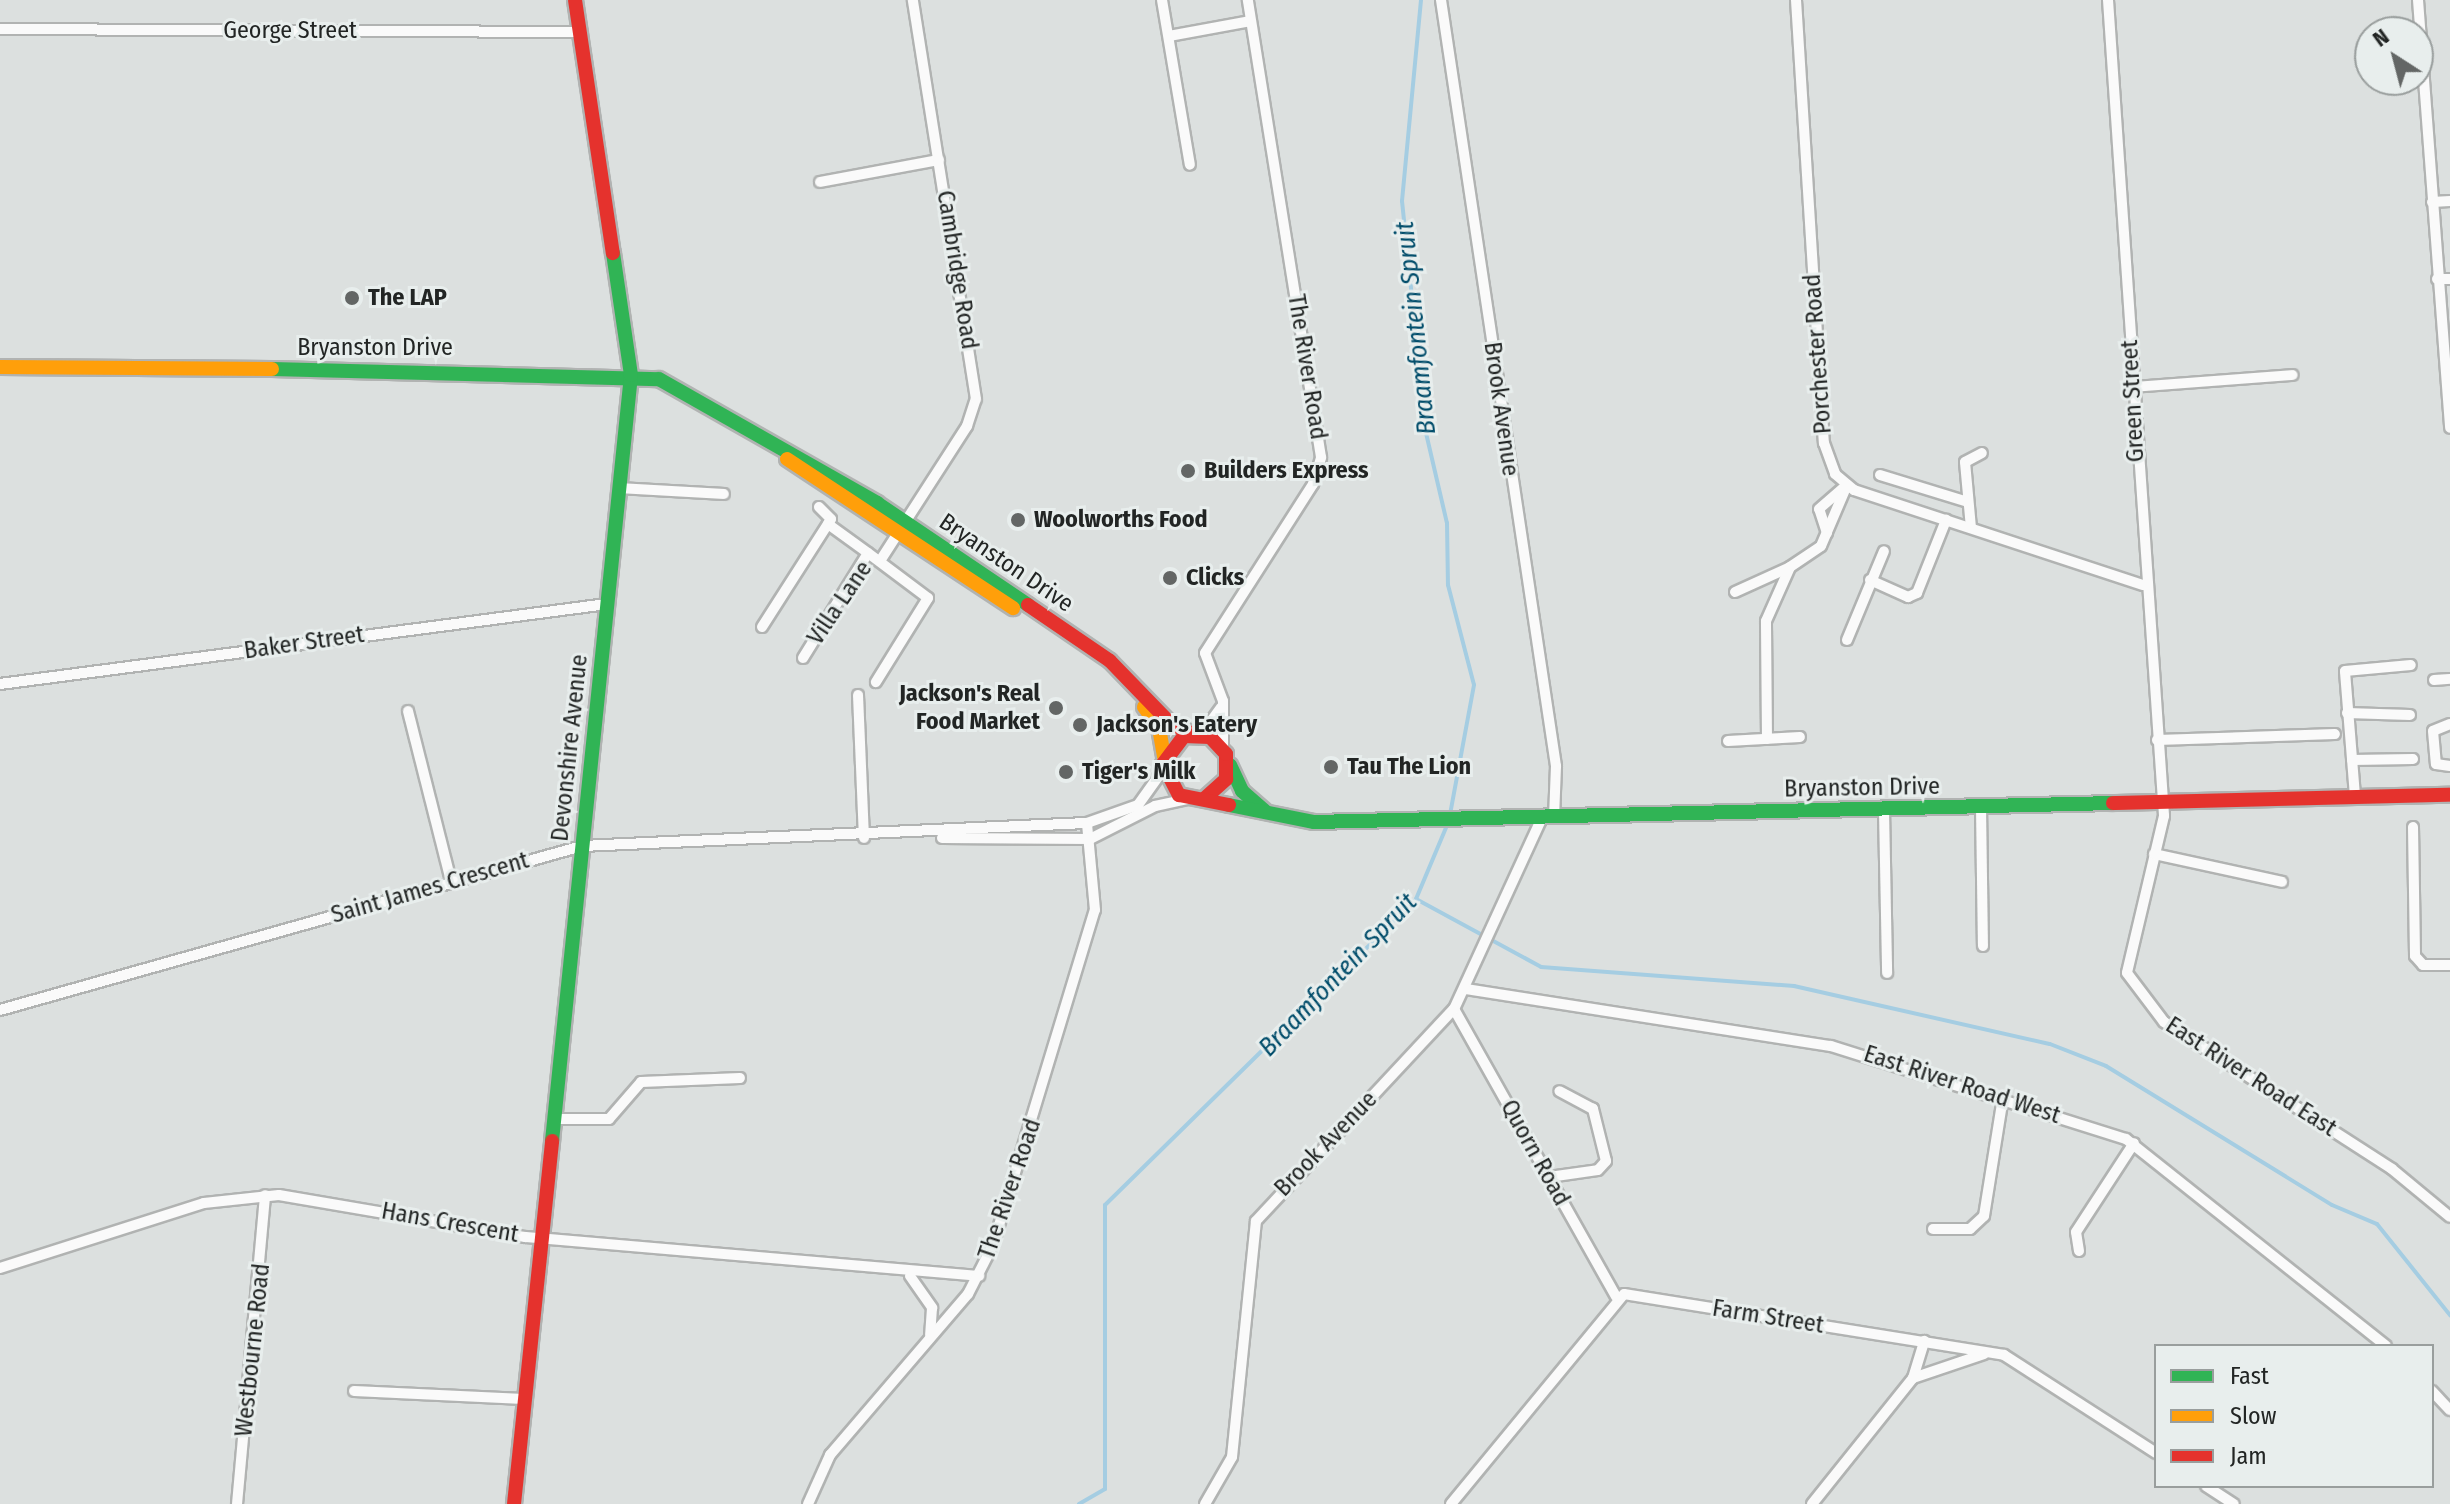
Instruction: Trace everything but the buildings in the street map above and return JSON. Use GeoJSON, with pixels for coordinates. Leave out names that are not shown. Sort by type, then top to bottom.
{"type":"FeatureCollection","features":[{"type":"Feature","properties":{"kind":"main road","name":"Devonshire Avenue"},"geometry":{"type":"LineString","coordinates":[[514,1504],[631,375],[575,0]]}},
{"type":"Feature","properties":{"kind":"main road","name":"Bryanston Drive"},"geometry":{"type":"LineString","coordinates":[[0,367],[631,375],[675,385],[738,422],[1110,661],[1170,723],[1198,734]]}},
{"type":"Feature","properties":{"kind":"main road","name":"Bryanston Drive"},"geometry":{"type":"LineString","coordinates":[[902,528],[1110,672],[1155,721],[1164,764]]}},
{"type":"Feature","properties":{"kind":"main road"},"geometry":{"type":"LineString","coordinates":[[1225,754],[1221,788],[1196,799],[1171,789],[1164,764],[1176,741],[1198,734],[1225,754],[1242,791],[1275,817]]}},
{"type":"Feature","properties":{"kind":"main road","name":"Bryanston Drive"},"geometry":{"type":"LineString","coordinates":[[1196,799],[1275,817],[1397,822],[2450,795]]}},
{"type":"Feature","properties":{"kind":"street","name":"Cambridge Road"},"geometry":{"type":"LineString","coordinates":[[902,528],[967,426],[976,399],[913,0]]}},
{"type":"Feature","properties":{"kind":"street"},"geometry":{"type":"LineString","coordinates":[[1162,0],[1190,165]]}},
{"type":"Feature","properties":{"kind":"street","name":"The River Road"},"geometry":{"type":"LineString","coordinates":[[1225,754],[1223,701],[1205,653],[1313,484],[1321,457],[1248,0]]}},
{"type":"Feature","properties":{"kind":"street","name":"Brook Avenue"},"geometry":{"type":"LineString","coordinates":[[1205,1504],[1232,1457],[1256,1221],[1454,1009],[1548,818],[1556,766],[1441,0]]}},
{"type":"Feature","properties":{"kind":"street","name":"Porchester Road"},"geometry":{"type":"LineString","coordinates":[[1796,0],[1824,443],[1847,485]]}},
{"type":"Feature","properties":{"kind":"street","name":"Green Street"},"geometry":{"type":"LineString","coordinates":[[2108,0],[2143,585],[2163,802]]}},
{"type":"Feature","properties":{"kind":"street"},"geometry":{"type":"LineString","coordinates":[[2418,0],[2437,279],[2445,326],[2450,428]]}},
{"type":"Feature","properties":{"kind":"street"},"geometry":{"type":"LineString","coordinates":[[1169,36],[1251,21]]}},
{"type":"Feature","properties":{"kind":"street","name":"George Street"},"geometry":{"type":"LineString","coordinates":[[0,29],[580,32]]}},
{"type":"Feature","properties":{"kind":"street"},"geometry":{"type":"LineString","coordinates":[[820,182],[939,160]]}},
{"type":"Feature","properties":{"kind":"street"},"geometry":{"type":"LineString","coordinates":[[2432,202],[2450,201]]}},
{"type":"Feature","properties":{"kind":"street"},"geometry":{"type":"LineString","coordinates":[[2437,279],[2450,279]]}},
{"type":"Feature","properties":{"kind":"street"},"geometry":{"type":"LineString","coordinates":[[2133,387],[2293,375]]}},
{"type":"Feature","properties":{"kind":"street"},"geometry":{"type":"LineString","coordinates":[[1971,528],[1965,462],[1982,453]]}},
{"type":"Feature","properties":{"kind":"street"},"geometry":{"type":"LineString","coordinates":[[1880,475],[1968,502]]}},
{"type":"Feature","properties":{"kind":"street"},"geometry":{"type":"LineString","coordinates":[[1847,485],[2143,585]]}},
{"type":"Feature","properties":{"kind":"street"},"geometry":{"type":"LineString","coordinates":[[1827,533],[1819,509],[1847,485]]}},
{"type":"Feature","properties":{"kind":"street"},"geometry":{"type":"LineString","coordinates":[[1735,592],[1790,567],[1821,546],[1847,485]]}},
{"type":"Feature","properties":{"kind":"street"},"geometry":{"type":"LineString","coordinates":[[619,488],[724,494]]}},
{"type":"Feature","properties":{"kind":"street"},"geometry":{"type":"LineString","coordinates":[[762,627],[828,524],[831,517],[819,507]]}},
{"type":"Feature","properties":{"kind":"street"},"geometry":{"type":"LineString","coordinates":[[1870,580],[1908,597],[1917,593],[1946,520]]}},
{"type":"Feature","properties":{"kind":"street"},"geometry":{"type":"LineString","coordinates":[[828,524],[868,553]]}},
{"type":"Feature","properties":{"kind":"street","name":"Villa Lane"},"geometry":{"type":"LineString","coordinates":[[880,561],[902,528]]}},
{"type":"Feature","properties":{"kind":"street"},"geometry":{"type":"LineString","coordinates":[[1847,640],[1884,551]]}},
{"type":"Feature","properties":{"kind":"street","name":"Villa Lane"},"geometry":{"type":"LineString","coordinates":[[803,658],[868,553],[928,598],[876,682]]}},
{"type":"Feature","properties":{"kind":"street"},"geometry":{"type":"LineString","coordinates":[[1767,739],[1765,627],[1790,567]]}},
{"type":"Feature","properties":{"kind":"street","name":"Baker Street"},"geometry":{"type":"LineString","coordinates":[[0,684],[607,604]]}},
{"type":"Feature","properties":{"kind":"street"},"geometry":{"type":"LineString","coordinates":[[2355,796],[2347,713],[2347,667],[2411,665]]}},
{"type":"Feature","properties":{"kind":"street"},"geometry":{"type":"LineString","coordinates":[[2434,680],[2450,679]]}},
{"type":"Feature","properties":{"kind":"street"},"geometry":{"type":"LineString","coordinates":[[858,695],[864,838]]}},
{"type":"Feature","properties":{"kind":"street"},"geometry":{"type":"LineString","coordinates":[[1198,734],[1223,701]]}},
{"type":"Feature","properties":{"kind":"street"},"geometry":{"type":"LineString","coordinates":[[408,711],[451,881]]}},
{"type":"Feature","properties":{"kind":"street"},"geometry":{"type":"LineString","coordinates":[[2347,713],[2410,715]]}},
{"type":"Feature","properties":{"kind":"street"},"geometry":{"type":"LineString","coordinates":[[2450,724],[2433,731],[2436,764],[2450,766]]}},
{"type":"Feature","properties":{"kind":"street"},"geometry":{"type":"LineString","coordinates":[[2157,740],[2335,734]]}},
{"type":"Feature","properties":{"kind":"street"},"geometry":{"type":"LineString","coordinates":[[1728,741],[1800,737]]}},
{"type":"Feature","properties":{"kind":"street"},"geometry":{"type":"LineString","coordinates":[[2352,760],[2413,759]]}},
{"type":"Feature","properties":{"kind":"street","name":"Saint James Crescent"},"geometry":{"type":"LineString","coordinates":[[0,1010],[582,846],[864,838],[1087,823],[1138,805],[1164,764]]}},
{"type":"Feature","properties":{"kind":"street","name":"Saint James Crescent"},"geometry":{"type":"LineString","coordinates":[[920,835],[1090,839],[1155,806],[1196,799]]}},
{"type":"Feature","properties":{"kind":"street","name":"East River Road East"},"geometry":{"type":"LineString","coordinates":[[2163,802],[2154,854],[2126,965],[2143,1001],[2206,1051],[2392,1169],[2450,1217]]}},
{"type":"Feature","properties":{"kind":"street"},"geometry":{"type":"LineString","coordinates":[[1981,807],[1983,946]]}},
{"type":"Feature","properties":{"kind":"street"},"geometry":{"type":"LineString","coordinates":[[1884,810],[1887,973]]}},
{"type":"Feature","properties":{"kind":"street","name":"The River Road"},"geometry":{"type":"LineString","coordinates":[[808,1504],[838,1445],[927,1344],[979,1276],[1007,1211],[1095,910],[1087,823]]}},
{"type":"Feature","properties":{"kind":"street"},"geometry":{"type":"LineString","coordinates":[[2413,827],[2415,956],[2423,965],[2450,965]]}},
{"type":"Feature","properties":{"kind":"street"},"geometry":{"type":"LineString","coordinates":[[2154,854],[2282,882]]}},
{"type":"Feature","properties":{"kind":"street","name":"East River Road West"},"geometry":{"type":"LineString","coordinates":[[1466,989],[1831,1046],[2003,1098],[2134,1143],[2384,1344]]}},
{"type":"Feature","properties":{"kind":"street","name":"Quorn Road"},"geometry":{"type":"LineString","coordinates":[[1454,1009],[1616,1297]]}},
{"type":"Feature","properties":{"kind":"street"},"geometry":{"type":"LineString","coordinates":[[553,1119],[609,1119],[641,1082],[740,1078]]}},
{"type":"Feature","properties":{"kind":"street"},"geometry":{"type":"LineString","coordinates":[[1549,1177],[1598,1170],[1606,1161],[1593,1109],[1559,1091]]}},
{"type":"Feature","properties":{"kind":"street"},"geometry":{"type":"LineString","coordinates":[[1933,1229],[1970,1229],[1984,1216],[2003,1098]]}},
{"type":"Feature","properties":{"kind":"street"},"geometry":{"type":"LineString","coordinates":[[2079,1251],[2076,1232],[2134,1143]]}},
{"type":"Feature","properties":{"kind":"street","name":"Hans Crescent"},"geometry":{"type":"LineString","coordinates":[[0,1268],[204,1203],[265,1195],[541,1239],[909,1276],[979,1276]]}},
{"type":"Feature","properties":{"kind":"street","name":"Westbourne Road"},"geometry":{"type":"LineString","coordinates":[[237,1504],[265,1195]]}},
{"type":"Feature","properties":{"kind":"street"},"geometry":{"type":"LineString","coordinates":[[909,1276],[932,1308],[927,1344]]}},
{"type":"Feature","properties":{"kind":"street"},"geometry":{"type":"LineString","coordinates":[[1451,1504],[1616,1297]]}},
{"type":"Feature","properties":{"kind":"street","name":"Farm Street"},"geometry":{"type":"LineString","coordinates":[[1616,1297],[1994,1352],[2154,1452]]}},
{"type":"Feature","properties":{"kind":"street"},"geometry":{"type":"LineString","coordinates":[[1812,1504],[1913,1378],[1924,1341]]}},
{"type":"Feature","properties":{"kind":"street"},"geometry":{"type":"LineString","coordinates":[[1913,1378],[1945,1362],[1994,1352]]}},
{"type":"Feature","properties":{"kind":"street"},"geometry":{"type":"LineString","coordinates":[[354,1391],[524,1399]]}},
{"type":"Feature","properties":{"kind":"street"},"geometry":{"type":"LineString","coordinates":[[2434,1393],[2450,1410]]}},
{"type":"Feature","properties":{"kind":"street"},"geometry":{"type":"LineString","coordinates":[[2209,1488],[2234,1504]]}},
{"type":"Feature","properties":{"kind":"waterway","name":"Braamfontein Spruit"},"geometry":{"type":"LineString","coordinates":[[1421,0],[1402,201],[1426,433],[1447,523],[1448,585],[1474,685],[1450,815]]}},
{"type":"Feature","properties":{"kind":"waterway","name":"Braamfontein Spruit"},"geometry":{"type":"LineString","coordinates":[[1079,1504],[1105,1489],[1105,1205],[1416,899],[1448,823]]}},
{"type":"Feature","properties":{"kind":"waterway"},"geometry":{"type":"LineString","coordinates":[[1416,899],[1541,967],[1794,986],[2050,1044],[2106,1066],[2332,1205],[2377,1224],[2450,1315]]}},
{"type":"Feature","properties":{"kind":"traffic: fast"},"geometry":{"type":"LineString","coordinates":[[552,1141],[631,375],[613,253]]}},
{"type":"Feature","properties":{"kind":"traffic: fast"},"geometry":{"type":"LineString","coordinates":[[272,369],[659,379],[877,503],[1028,605]]}},
{"type":"Feature","properties":{"kind":"traffic: fast"},"geometry":{"type":"LineString","coordinates":[[1230,765],[1242,791],[1265,811]]}},
{"type":"Feature","properties":{"kind":"traffic: fast"},"geometry":{"type":"LineString","coordinates":[[1229,805],[1314,822],[2113,803]]}},
{"type":"Feature","properties":{"kind":"traffic: slow"},"geometry":{"type":"LineString","coordinates":[[0,367],[272,369]]}},
{"type":"Feature","properties":{"kind":"traffic: slow"},"geometry":{"type":"LineString","coordinates":[[787,459],[1013,608]]}},
{"type":"Feature","properties":{"kind":"traffic: slow"},"geometry":{"type":"LineString","coordinates":[[1144,707],[1159,728],[1164,757]]}},
{"type":"Feature","properties":{"kind":"traffic: jam"},"geometry":{"type":"LineString","coordinates":[[575,0],[613,253]]}},
{"type":"Feature","properties":{"kind":"traffic: jam"},"geometry":{"type":"LineString","coordinates":[[1028,605],[1110,661],[1170,723],[1193,734]]}},
{"type":"Feature","properties":{"kind":"traffic: jam"},"geometry":{"type":"LineString","coordinates":[[1204,799],[1226,779],[1226,754],[1210,737],[1184,736],[1163,764],[1179,795],[1229,805]]}},
{"type":"Feature","properties":{"kind":"traffic: jam"},"geometry":{"type":"LineString","coordinates":[[2113,803],[2450,795]]}},
{"type":"Feature","properties":{"kind":"traffic: jam"},"geometry":{"type":"LineString","coordinates":[[514,1504],[552,1141]]}},
{"type":"Feature","properties":{"kind":"place","name":"The LAP"},"geometry":{"type":"Point","coordinates":[352,298]}},
{"type":"Feature","properties":{"kind":"place","name":"Builders Express"},"geometry":{"type":"Point","coordinates":[1188,471]}},
{"type":"Feature","properties":{"kind":"place","name":"Woolworths Food"},"geometry":{"type":"Point","coordinates":[1018,520]}},
{"type":"Feature","properties":{"kind":"place","name":"Clicks"},"geometry":{"type":"Point","coordinates":[1170,578]}},
{"type":"Feature","properties":{"kind":"place","name":"Jackson's Real Food Market"},"geometry":{"type":"Point","coordinates":[1056,708]}},
{"type":"Feature","properties":{"kind":"place","name":"Jackson's Eatery"},"geometry":{"type":"Point","coordinates":[1080,725]}},
{"type":"Feature","properties":{"kind":"place","name":"Tau The Lion"},"geometry":{"type":"Point","coordinates":[1331,767]}},
{"type":"Feature","properties":{"kind":"place","name":"Tiger's Milk"},"geometry":{"type":"Point","coordinates":[1066,772]}}]}
